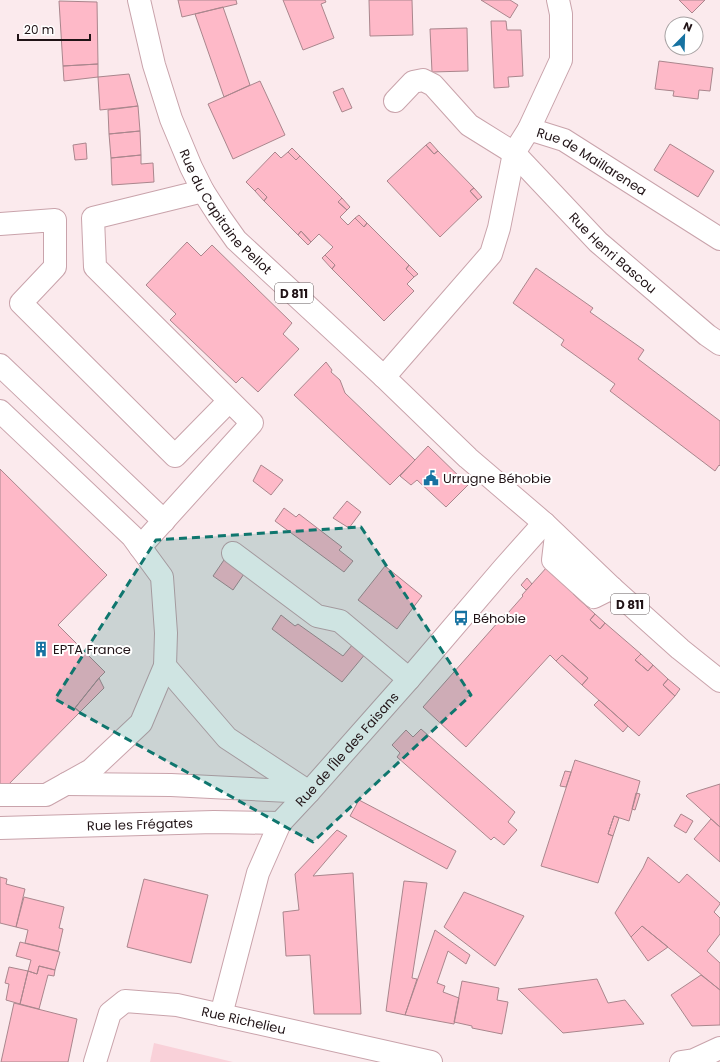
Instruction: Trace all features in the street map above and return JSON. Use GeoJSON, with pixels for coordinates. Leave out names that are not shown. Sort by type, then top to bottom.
{"type":"FeatureCollection","features":[{"type":"Feature","properties":{"kind":"street","name":"Rue du Capitaine Pellot"},"geometry":{"type":"LineString","coordinates":[[140,0],[154,65],[171,119],[191,167],[203,191],[236,240],[384,377],[468,458],[550,529]]}},
{"type":"Feature","properties":{"kind":"street"},"geometry":{"type":"LineString","coordinates":[[529,129],[561,60],[561,14],[558,0]]}},
{"type":"Feature","properties":{"kind":"street","name":"Rue Henri Bascou"},"geometry":{"type":"LineString","coordinates":[[395,101],[413,82],[423,80],[433,85],[469,125],[514,153],[598,242],[707,335],[720,344]]}},
{"type":"Feature","properties":{"kind":"street","name":"Rue de Maillarenea"},"geometry":{"type":"LineString","coordinates":[[384,377],[491,254],[499,228],[514,153],[529,129],[564,140],[720,239]]}},
{"type":"Feature","properties":{"kind":"street"},"geometry":{"type":"LineString","coordinates":[[140,548],[252,423],[95,267],[93,218],[203,191]]}},
{"type":"Feature","properties":{"kind":"street"},"geometry":{"type":"LineString","coordinates":[[0,224],[55,220],[55,267],[21,303],[175,456],[229,401]]}},
{"type":"Feature","properties":{"kind":"street"},"geometry":{"type":"LineString","coordinates":[[0,365],[164,521]]}},
{"type":"Feature","properties":{"kind":"street"},"geometry":{"type":"LineString","coordinates":[[0,411],[132,536],[162,577],[166,633],[165,666],[141,723],[91,770],[46,795],[0,795]]}},
{"type":"Feature","properties":{"kind":"street","name":"D 811"},"geometry":{"type":"LineString","coordinates":[[550,529],[612,588],[680,649],[720,681]]}},
{"type":"Feature","properties":{"kind":"street","name":"Rue de l'Île des Faisans"},"geometry":{"type":"LineString","coordinates":[[221,1015],[258,873],[280,823],[409,679],[503,569],[550,529]]}},
{"type":"Feature","properties":{"kind":"street"},"geometry":{"type":"LineString","coordinates":[[233,553],[317,616],[340,621],[409,679]]}},
{"type":"Feature","properties":{"kind":"street"},"geometry":{"type":"LineString","coordinates":[[165,666],[228,738],[309,792]]}},
{"type":"Feature","properties":{"kind":"street"},"geometry":{"type":"LineString","coordinates":[[66,784],[171,785],[309,792]]}},
{"type":"Feature","properties":{"kind":"street","name":"Rue les Frégates"},"geometry":{"type":"LineString","coordinates":[[0,828],[214,822],[280,823]]}},
{"type":"Feature","properties":{"kind":"street","name":"Rue Richelieu"},"geometry":{"type":"LineString","coordinates":[[95,1062],[110,1013],[125,1001],[177,1005],[430,1062]]}},
{"type":"Feature","properties":{"kind":"highlighted area"},"geometry":{"type":"Polygon","coordinates":[[[361,527],[471,695],[313,842],[55,699],[156,540],[361,527]]]}},
{"type":"Feature","properties":{"kind":"shaded area"},"geometry":{"type":"Polygon","coordinates":[[[154,1043],[233,1062],[150,1062],[154,1043]]]}},
{"type":"Feature","properties":{"kind":"building"},"geometry":{"type":"Polygon","coordinates":[[[178,0],[236,0],[237,4],[182,17],[178,0]]]}},
{"type":"Feature","properties":{"kind":"building"},"geometry":{"type":"Polygon","coordinates":[[[283,0],[325,0],[326,2],[321,4],[334,38],[303,50],[283,0]]]}},
{"type":"Feature","properties":{"kind":"building"},"geometry":{"type":"Polygon","coordinates":[[[369,0],[412,0],[413,35],[370,36],[369,0]]]}},
{"type":"Feature","properties":{"kind":"building"},"geometry":{"type":"Polygon","coordinates":[[[481,0],[510,0],[518,5],[510,18],[481,0]]]}},
{"type":"Feature","properties":{"kind":"building"},"geometry":{"type":"Polygon","coordinates":[[[679,0],[705,0],[692,13],[679,0]]]}},
{"type":"Feature","properties":{"kind":"building"},"geometry":{"type":"Polygon","coordinates":[[[59,1],[97,2],[98,64],[63,66],[59,1]]]}},
{"type":"Feature","properties":{"kind":"building"},"geometry":{"type":"Polygon","coordinates":[[[223,7],[250,85],[224,97],[195,14],[223,7]]]}},
{"type":"Feature","properties":{"kind":"building"},"geometry":{"type":"Polygon","coordinates":[[[491,21],[506,21],[507,30],[521,30],[523,76],[508,77],[509,87],[494,88],[491,21]]]}},
{"type":"Feature","properties":{"kind":"building"},"geometry":{"type":"Polygon","coordinates":[[[467,28],[468,71],[432,72],[430,29],[467,28]]]}},
{"type":"Feature","properties":{"kind":"building"},"geometry":{"type":"Polygon","coordinates":[[[659,61],[713,68],[710,91],[699,90],[698,99],[673,96],[674,91],[655,89],[659,61]]]}},
{"type":"Feature","properties":{"kind":"building"},"geometry":{"type":"Polygon","coordinates":[[[98,64],[98,77],[64,81],[63,66],[98,64]]]}},
{"type":"Feature","properties":{"kind":"building"},"geometry":{"type":"Polygon","coordinates":[[[129,74],[138,106],[100,110],[98,77],[129,74]]]}},
{"type":"Feature","properties":{"kind":"building"},"geometry":{"type":"Polygon","coordinates":[[[260,81],[285,135],[233,159],[208,104],[260,81]]]}},
{"type":"Feature","properties":{"kind":"building"},"geometry":{"type":"Polygon","coordinates":[[[343,88],[352,108],[342,112],[333,92],[343,88]]]}},
{"type":"Feature","properties":{"kind":"building"},"geometry":{"type":"Polygon","coordinates":[[[138,106],[140,131],[109,134],[108,110],[138,106]]]}},
{"type":"Feature","properties":{"kind":"building"},"geometry":{"type":"Polygon","coordinates":[[[140,131],[141,155],[111,158],[109,134],[140,131]]]}},
{"type":"Feature","properties":{"kind":"building"},"geometry":{"type":"Polygon","coordinates":[[[430,142],[438,151],[434,154],[426,145],[430,142]]]}},
{"type":"Feature","properties":{"kind":"building"},"geometry":{"type":"Polygon","coordinates":[[[86,143],[87,159],[75,160],[73,145],[86,143]]]}},
{"type":"Feature","properties":{"kind":"building"},"geometry":{"type":"Polygon","coordinates":[[[670,144],[714,171],[698,197],[654,170],[670,144]]]}},
{"type":"Feature","properties":{"kind":"building"},"geometry":{"type":"Polygon","coordinates":[[[426,145],[434,154],[438,151],[474,188],[470,191],[478,200],[440,237],[387,181],[426,145]]]}},
{"type":"Feature","properties":{"kind":"building"},"geometry":{"type":"Polygon","coordinates":[[[292,148],[300,156],[296,160],[288,152],[292,148]]]}},
{"type":"Feature","properties":{"kind":"building"},"geometry":{"type":"Polygon","coordinates":[[[275,152],[281,158],[288,152],[296,160],[300,156],[342,198],[338,202],[347,210],[340,217],[348,225],[355,218],[364,227],[367,223],[409,265],[406,269],[414,277],[407,284],[414,291],[384,321],[332,269],[335,265],[325,255],[333,247],[319,234],[311,242],[301,231],[298,235],[264,201],[267,197],[258,188],[255,191],[246,182],[275,152]]]}},
{"type":"Feature","properties":{"kind":"building"},"geometry":{"type":"Polygon","coordinates":[[[141,155],[141,164],[153,163],[154,182],[112,185],[111,158],[141,155]]]}},
{"type":"Feature","properties":{"kind":"building"},"geometry":{"type":"Polygon","coordinates":[[[258,188],[267,197],[264,201],[255,191],[258,188]]]}},
{"type":"Feature","properties":{"kind":"building"},"geometry":{"type":"Polygon","coordinates":[[[474,188],[482,197],[478,200],[470,191],[474,188]]]}},
{"type":"Feature","properties":{"kind":"building"},"geometry":{"type":"Polygon","coordinates":[[[342,198],[350,207],[347,210],[338,202],[342,198]]]}},
{"type":"Feature","properties":{"kind":"building"},"geometry":{"type":"Polygon","coordinates":[[[359,215],[367,223],[364,227],[355,218],[359,215]]]}},
{"type":"Feature","properties":{"kind":"building"},"geometry":{"type":"Polygon","coordinates":[[[301,231],[311,242],[308,245],[298,235],[301,231]]]}},
{"type":"Feature","properties":{"kind":"building"},"geometry":{"type":"Polygon","coordinates":[[[187,242],[201,256],[212,245],[292,323],[283,334],[299,349],[258,392],[242,377],[236,383],[170,320],[176,314],[146,285],[187,242]]]}},
{"type":"Feature","properties":{"kind":"building"},"geometry":{"type":"Polygon","coordinates":[[[325,255],[335,265],[332,269],[322,258],[325,255]]]}},
{"type":"Feature","properties":{"kind":"building"},"geometry":{"type":"Polygon","coordinates":[[[409,265],[418,274],[414,277],[406,269],[409,265]]]}},
{"type":"Feature","properties":{"kind":"building"},"geometry":{"type":"Polygon","coordinates":[[[536,268],[593,308],[590,312],[644,350],[638,359],[720,421],[720,466],[719,465],[715,471],[610,391],[615,384],[561,345],[564,340],[513,303],[536,268]]]}},
{"type":"Feature","properties":{"kind":"building"},"geometry":{"type":"Polygon","coordinates":[[[326,362],[332,370],[331,372],[340,380],[345,393],[415,460],[390,485],[294,395],[326,362]]]}},
{"type":"Feature","properties":{"kind":"building","name":"Urrugne Béhobie"},"geometry":{"type":"Polygon","coordinates":[[[428,446],[468,485],[446,507],[417,480],[411,485],[400,476],[428,446]]]}},
{"type":"Feature","properties":{"kind":"building"},"geometry":{"type":"Polygon","coordinates":[[[261,465],[283,480],[271,495],[253,481],[261,465]]]}},
{"type":"Feature","properties":{"kind":"building","name":"EPTA France"},"geometry":{"type":"Polygon","coordinates":[[[0,469],[107,575],[58,625],[105,672],[75,708],[80,712],[2,791],[0,789],[0,469]]]}},
{"type":"Feature","properties":{"kind":"building"},"geometry":{"type":"Polygon","coordinates":[[[347,501],[361,512],[349,528],[333,518],[347,501]]]}},
{"type":"Feature","properties":{"kind":"building"},"geometry":{"type":"Polygon","coordinates":[[[284,508],[296,517],[299,514],[342,547],[339,550],[353,561],[344,572],[275,521],[284,508]]]}},
{"type":"Feature","properties":{"kind":"building"},"geometry":{"type":"Polygon","coordinates":[[[226,557],[246,571],[233,590],[213,576],[226,557]]]}},
{"type":"Feature","properties":{"kind":"building"},"geometry":{"type":"Polygon","coordinates":[[[385,566],[422,596],[397,629],[358,600],[385,566]]]}},
{"type":"Feature","properties":{"kind":"building"},"geometry":{"type":"Polygon","coordinates":[[[547,567],[575,592],[573,594],[595,614],[590,620],[600,629],[605,623],[641,654],[635,660],[648,671],[653,665],[668,679],[663,685],[675,696],[639,736],[582,685],[588,678],[562,655],[556,661],[550,655],[466,747],[423,707],[507,612],[508,613],[547,567]]]}},
{"type":"Feature","properties":{"kind":"building"},"geometry":{"type":"Polygon","coordinates":[[[527,578],[532,584],[526,590],[521,585],[527,578]]]}},
{"type":"Feature","properties":{"kind":"building"},"geometry":{"type":"Polygon","coordinates":[[[595,614],[605,623],[600,629],[590,620],[595,614]]]}},
{"type":"Feature","properties":{"kind":"building"},"geometry":{"type":"Polygon","coordinates":[[[281,615],[295,626],[298,624],[343,656],[353,644],[366,653],[342,682],[272,629],[281,615]]]}},
{"type":"Feature","properties":{"kind":"building"},"geometry":{"type":"Polygon","coordinates":[[[641,654],[653,665],[648,671],[635,660],[641,654]]]}},
{"type":"Feature","properties":{"kind":"building"},"geometry":{"type":"Polygon","coordinates":[[[562,655],[588,678],[582,685],[556,661],[562,655]]]}},
{"type":"Feature","properties":{"kind":"building"},"geometry":{"type":"Polygon","coordinates":[[[99,678],[104,688],[80,712],[75,708],[99,678]]]}},
{"type":"Feature","properties":{"kind":"building"},"geometry":{"type":"Polygon","coordinates":[[[668,679],[680,689],[675,696],[663,685],[668,679]]]}},
{"type":"Feature","properties":{"kind":"building"},"geometry":{"type":"Polygon","coordinates":[[[599,700],[628,726],[623,732],[594,705],[599,700]]]}},
{"type":"Feature","properties":{"kind":"building"},"geometry":{"type":"Polygon","coordinates":[[[421,729],[515,812],[508,822],[517,830],[504,845],[494,837],[491,840],[397,757],[400,753],[392,745],[406,730],[413,737],[421,729]]]}},
{"type":"Feature","properties":{"kind":"building"},"geometry":{"type":"Polygon","coordinates":[[[575,760],[640,781],[629,821],[614,816],[608,834],[613,836],[598,883],[541,866],[575,760]]]}},
{"type":"Feature","properties":{"kind":"building"},"geometry":{"type":"Polygon","coordinates":[[[565,771],[571,772],[566,787],[560,786],[565,771]]]}},
{"type":"Feature","properties":{"kind":"building"},"geometry":{"type":"Polygon","coordinates":[[[720,784],[720,827],[686,796],[688,794],[720,784]]]}},
{"type":"Feature","properties":{"kind":"building"},"geometry":{"type":"Polygon","coordinates":[[[636,793],[640,794],[635,810],[632,809],[636,793]]]}},
{"type":"Feature","properties":{"kind":"building"},"geometry":{"type":"Polygon","coordinates":[[[359,800],[456,851],[447,869],[350,816],[359,800]]]}},
{"type":"Feature","properties":{"kind":"building"},"geometry":{"type":"Polygon","coordinates":[[[681,814],[693,821],[686,833],[674,826],[681,814]]]}},
{"type":"Feature","properties":{"kind":"building"},"geometry":{"type":"Polygon","coordinates":[[[614,816],[619,818],[613,836],[608,834],[614,816]]]}},
{"type":"Feature","properties":{"kind":"building"},"geometry":{"type":"Polygon","coordinates":[[[711,819],[720,827],[720,862],[694,839],[711,819]]]}},
{"type":"Feature","properties":{"kind":"building"},"geometry":{"type":"Polygon","coordinates":[[[337,830],[347,836],[313,876],[353,873],[361,1014],[314,1014],[310,955],[286,956],[283,912],[299,910],[295,874],[337,830]]]}},
{"type":"Feature","properties":{"kind":"building"},"geometry":{"type":"Polygon","coordinates":[[[648,857],[679,883],[687,874],[720,903],[714,912],[720,918],[720,934],[707,951],[720,963],[720,990],[642,926],[631,937],[615,913],[643,868],[648,857]]]}},
{"type":"Feature","properties":{"kind":"building"},"geometry":{"type":"Polygon","coordinates":[[[0,877],[7,879],[6,884],[25,889],[16,927],[0,923],[0,877]]]}},
{"type":"Feature","properties":{"kind":"building"},"geometry":{"type":"Polygon","coordinates":[[[144,879],[208,895],[191,963],[127,947],[144,879]]]}},
{"type":"Feature","properties":{"kind":"building"},"geometry":{"type":"Polygon","coordinates":[[[404,881],[427,883],[412,978],[417,979],[405,1015],[386,1011],[404,881]]]}},
{"type":"Feature","properties":{"kind":"building"},"geometry":{"type":"Polygon","coordinates":[[[464,892],[524,916],[495,966],[444,927],[464,892]]]}},
{"type":"Feature","properties":{"kind":"building"},"geometry":{"type":"Polygon","coordinates":[[[24,897],[64,907],[59,928],[63,929],[58,951],[25,943],[28,930],[16,927],[24,897]]]}},
{"type":"Feature","properties":{"kind":"building"},"geometry":{"type":"Polygon","coordinates":[[[642,926],[668,947],[648,961],[631,937],[642,926]]]}},
{"type":"Feature","properties":{"kind":"building"},"geometry":{"type":"Polygon","coordinates":[[[435,930],[470,955],[466,964],[448,951],[437,983],[445,986],[443,992],[459,998],[454,1024],[405,1015],[435,930]]]}},
{"type":"Feature","properties":{"kind":"building"},"geometry":{"type":"Polygon","coordinates":[[[20,942],[60,952],[55,970],[39,966],[37,974],[28,971],[31,960],[16,956],[20,942]]]}},
{"type":"Feature","properties":{"kind":"building"},"geometry":{"type":"Polygon","coordinates":[[[39,966],[55,970],[54,976],[48,975],[39,1009],[20,1004],[28,971],[37,974],[39,966]]]}},
{"type":"Feature","properties":{"kind":"building"},"geometry":{"type":"Polygon","coordinates":[[[9,967],[28,971],[20,1004],[6,1000],[9,984],[5,983],[9,967]]]}},
{"type":"Feature","properties":{"kind":"building"},"geometry":{"type":"Polygon","coordinates":[[[701,975],[720,990],[720,1025],[692,1026],[671,995],[701,975]]]}},
{"type":"Feature","properties":{"kind":"building"},"geometry":{"type":"Polygon","coordinates":[[[597,979],[608,1003],[625,1000],[644,1024],[563,1033],[518,989],[597,979]]]}},
{"type":"Feature","properties":{"kind":"building"},"geometry":{"type":"Polygon","coordinates":[[[462,981],[499,988],[497,1000],[508,1002],[502,1034],[472,1028],[472,1026],[454,1022],[462,981]]]}},
{"type":"Feature","properties":{"kind":"building"},"geometry":{"type":"Polygon","coordinates":[[[14,1003],[77,1019],[68,1062],[1,1062],[14,1003]]]}},
{"type":"Feature","properties":{"kind":"place","name":"Urrugne Béhobie"},"geometry":{"type":"Point","coordinates":[431,478]}},
{"type":"Feature","properties":{"kind":"place","name":"Béhobie"},"geometry":{"type":"Point","coordinates":[461,618]}},
{"type":"Feature","properties":{"kind":"place","name":"EPTA France"},"geometry":{"type":"Point","coordinates":[41,649]}}]}
